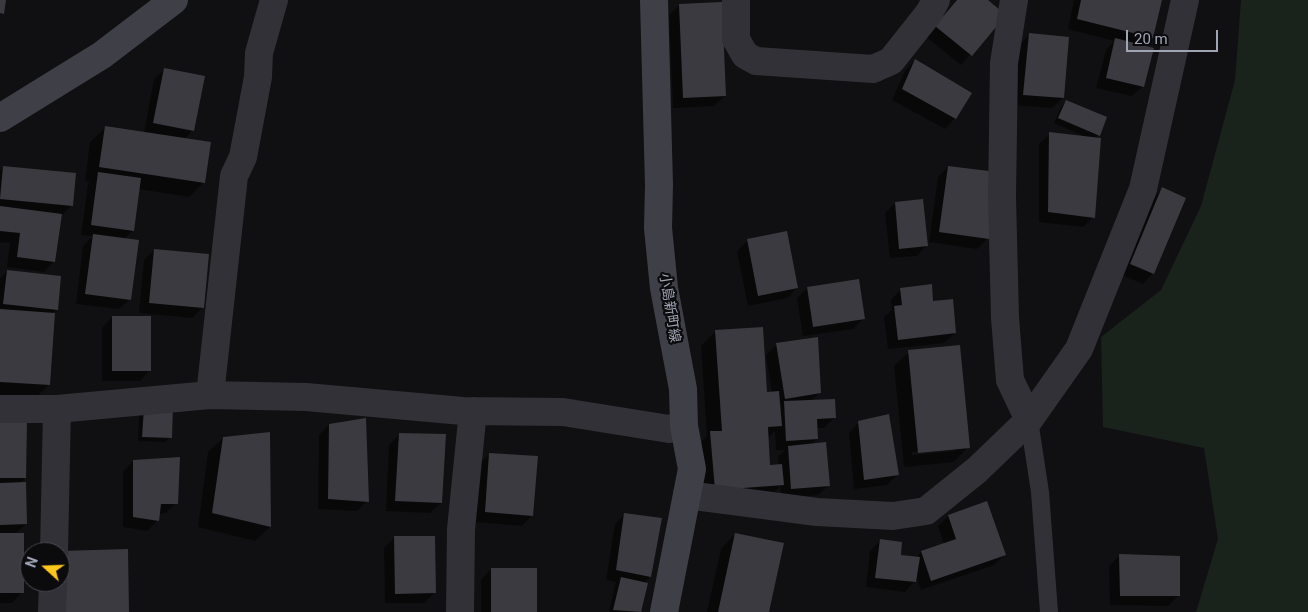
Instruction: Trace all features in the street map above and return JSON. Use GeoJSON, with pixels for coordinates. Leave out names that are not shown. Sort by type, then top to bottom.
{"type":"FeatureCollection","features":[{"type":"Feature","properties":{"kind":"main road"},"geometry":{"type":"LineString","coordinates":[[0,118],[102,55],[174,0]]}},
{"type":"Feature","properties":{"kind":"main road","name":"小島新町線"},"geometry":{"type":"LineString","coordinates":[[654,0],[658,228],[664,288],[683,389],[684,426],[692,470],[664,612]]}},
{"type":"Feature","properties":{"kind":"street"},"geometry":{"type":"LineString","coordinates":[[210,395],[234,176],[242,157],[258,77],[259,53],[274,0]]}},
{"type":"Feature","properties":{"kind":"street"},"geometry":{"type":"LineString","coordinates":[[736,0],[736,40],[746,55],[756,61],[873,69],[891,61],[929,14],[936,0]]}},
{"type":"Feature","properties":{"kind":"street"},"geometry":{"type":"LineString","coordinates":[[1014,0],[1004,63],[1002,196],[1004,318],[1010,380],[1029,420]]}},
{"type":"Feature","properties":{"kind":"street"},"geometry":{"type":"LineString","coordinates":[[687,495],[817,512],[893,516],[926,511],[977,470],[1029,420],[1079,349],[1142,189],[1185,0]]}},
{"type":"Feature","properties":{"kind":"street"},"geometry":{"type":"LineString","coordinates":[[0,409],[57,409],[210,395],[306,397],[473,412],[563,412],[669,429],[684,426]]}},
{"type":"Feature","properties":{"kind":"street"},"geometry":{"type":"LineString","coordinates":[[54,542],[57,409]]}},
{"type":"Feature","properties":{"kind":"street"},"geometry":{"type":"LineString","coordinates":[[460,612],[461,529],[473,412]]}},
{"type":"Feature","properties":{"kind":"street"},"geometry":{"type":"LineString","coordinates":[[52,612],[53,592]]}},
{"type":"Feature","properties":{"kind":"lane"},"geometry":{"type":"LineString","coordinates":[[1029,420],[1040,492],[1049,612]]}},
{"type":"Feature","properties":{"kind":"shaded area"},"geometry":{"type":"Polygon","coordinates":[[[1241,0],[1308,0],[1308,612],[1196,612],[1218,539],[1204,448],[1103,427],[1101,337],[1161,290],[1201,206],[1235,80],[1241,0]]]}},
{"type":"Feature","properties":{"kind":"building"},"geometry":{"type":"Polygon","coordinates":[[[0,0],[6,0],[4,14],[0,13],[0,0]]]}},
{"type":"Feature","properties":{"kind":"building"},"geometry":{"type":"Polygon","coordinates":[[[957,0],[988,0],[1006,15],[972,56],[935,26],[957,0]]]}},
{"type":"Feature","properties":{"kind":"building"},"geometry":{"type":"Polygon","coordinates":[[[1081,0],[1162,0],[1153,38],[1077,19],[1081,0]]]}},
{"type":"Feature","properties":{"kind":"building"},"geometry":{"type":"Polygon","coordinates":[[[722,2],[726,96],[683,98],[679,4],[722,2]]]}},
{"type":"Feature","properties":{"kind":"building"},"geometry":{"type":"Polygon","coordinates":[[[1029,33],[1069,37],[1064,98],[1023,95],[1029,33]]]}},
{"type":"Feature","properties":{"kind":"building"},"geometry":{"type":"Polygon","coordinates":[[[1115,38],[1154,48],[1144,87],[1106,78],[1115,38]]]}},
{"type":"Feature","properties":{"kind":"building"},"geometry":{"type":"Polygon","coordinates":[[[915,59],[972,93],[956,119],[902,89],[915,59]]]}},
{"type":"Feature","properties":{"kind":"building"},"geometry":{"type":"Polygon","coordinates":[[[164,68],[205,76],[194,131],[153,123],[164,68]]]}},
{"type":"Feature","properties":{"kind":"building"},"geometry":{"type":"Polygon","coordinates":[[[1066,100],[1107,117],[1100,136],[1058,118],[1066,100]]]}},
{"type":"Feature","properties":{"kind":"building"},"geometry":{"type":"Polygon","coordinates":[[[105,126],[211,142],[205,183],[99,167],[105,126]]]}},
{"type":"Feature","properties":{"kind":"building"},"geometry":{"type":"Polygon","coordinates":[[[1049,132],[1101,138],[1095,218],[1048,212],[1049,132]]]}},
{"type":"Feature","properties":{"kind":"building"},"geometry":{"type":"Polygon","coordinates":[[[3,166],[76,173],[73,206],[0,199],[3,166]]]}},
{"type":"Feature","properties":{"kind":"building"},"geometry":{"type":"Polygon","coordinates":[[[948,166],[997,172],[989,239],[939,232],[948,166]]]}},
{"type":"Feature","properties":{"kind":"building"},"geometry":{"type":"Polygon","coordinates":[[[98,172],[141,178],[134,231],[91,225],[98,172]]]}},
{"type":"Feature","properties":{"kind":"building"},"geometry":{"type":"Polygon","coordinates":[[[1162,187],[1186,198],[1154,274],[1130,264],[1162,187]]]}},
{"type":"Feature","properties":{"kind":"building"},"geometry":{"type":"Polygon","coordinates":[[[923,199],[928,246],[899,249],[895,202],[923,199]]]}},
{"type":"Feature","properties":{"kind":"building"},"geometry":{"type":"Polygon","coordinates":[[[0,206],[62,214],[55,262],[17,257],[20,233],[0,231],[0,206]]]}},
{"type":"Feature","properties":{"kind":"building"},"geometry":{"type":"Polygon","coordinates":[[[787,231],[798,288],[758,296],[747,239],[787,231]]]}},
{"type":"Feature","properties":{"kind":"building"},"geometry":{"type":"Polygon","coordinates":[[[93,234],[139,240],[131,300],[85,294],[93,234]]]}},
{"type":"Feature","properties":{"kind":"building"},"geometry":{"type":"Polygon","coordinates":[[[154,249],[209,254],[204,308],[149,303],[154,249]]]}},
{"type":"Feature","properties":{"kind":"building"},"geometry":{"type":"Polygon","coordinates":[[[7,270],[61,276],[58,310],[3,304],[7,270]]]}},
{"type":"Feature","properties":{"kind":"building"},"geometry":{"type":"Polygon","coordinates":[[[859,279],[865,319],[813,327],[807,287],[859,279]]]}},
{"type":"Feature","properties":{"kind":"building"},"geometry":{"type":"Polygon","coordinates":[[[932,284],[933,301],[953,299],[956,333],[898,340],[894,306],[902,305],[900,288],[932,284]]]}},
{"type":"Feature","properties":{"kind":"building"},"geometry":{"type":"Polygon","coordinates":[[[0,309],[55,313],[50,385],[0,382],[0,309]]]}},
{"type":"Feature","properties":{"kind":"building"},"geometry":{"type":"Polygon","coordinates":[[[112,316],[151,316],[151,371],[112,371],[112,316]]]}},
{"type":"Feature","properties":{"kind":"building"},"geometry":{"type":"Polygon","coordinates":[[[763,327],[767,392],[779,391],[782,426],[768,427],[770,465],[782,464],[784,485],[715,490],[710,431],[722,431],[715,330],[763,327]]]}},
{"type":"Feature","properties":{"kind":"building"},"geometry":{"type":"Polygon","coordinates":[[[818,337],[821,393],[785,399],[776,343],[818,337]]]}},
{"type":"Feature","properties":{"kind":"building"},"geometry":{"type":"Polygon","coordinates":[[[960,345],[970,448],[918,453],[908,350],[960,345]]]}},
{"type":"Feature","properties":{"kind":"building"},"geometry":{"type":"Polygon","coordinates":[[[835,399],[836,418],[817,419],[818,439],[786,441],[784,401],[835,399]]]}},
{"type":"Feature","properties":{"kind":"building"},"geometry":{"type":"Polygon","coordinates":[[[173,405],[172,438],[142,437],[144,408],[173,405]]]}},
{"type":"Feature","properties":{"kind":"building"},"geometry":{"type":"Polygon","coordinates":[[[889,414],[899,475],[864,480],[858,421],[889,414]]]}},
{"type":"Feature","properties":{"kind":"building"},"geometry":{"type":"Polygon","coordinates":[[[0,418],[27,419],[26,478],[0,478],[0,418]]]}},
{"type":"Feature","properties":{"kind":"building"},"geometry":{"type":"Polygon","coordinates":[[[366,418],[369,502],[328,499],[329,424],[366,418]]]}},
{"type":"Feature","properties":{"kind":"building"},"geometry":{"type":"Polygon","coordinates":[[[270,432],[271,527],[212,513],[223,437],[270,432]]]}},
{"type":"Feature","properties":{"kind":"building"},"geometry":{"type":"Polygon","coordinates":[[[399,433],[446,434],[442,503],[395,501],[399,433]]]}},
{"type":"Feature","properties":{"kind":"building"},"geometry":{"type":"Polygon","coordinates":[[[826,442],[830,486],[791,489],[788,446],[826,442]]]}},
{"type":"Feature","properties":{"kind":"building"},"geometry":{"type":"Polygon","coordinates":[[[489,453],[538,456],[533,516],[485,512],[489,453]]]}},
{"type":"Feature","properties":{"kind":"building"},"geometry":{"type":"Polygon","coordinates":[[[180,457],[178,504],[161,504],[159,521],[133,517],[133,460],[180,457]]]}},
{"type":"Feature","properties":{"kind":"building"},"geometry":{"type":"Polygon","coordinates":[[[26,482],[27,524],[0,525],[0,483],[26,482]]]}},
{"type":"Feature","properties":{"kind":"building"},"geometry":{"type":"Polygon","coordinates":[[[987,501],[1006,555],[931,581],[921,551],[956,539],[948,515],[987,501]]]}},
{"type":"Feature","properties":{"kind":"building"},"geometry":{"type":"Polygon","coordinates":[[[624,513],[662,518],[651,577],[616,570],[624,513]]]}},
{"type":"Feature","properties":{"kind":"building"},"geometry":{"type":"Polygon","coordinates":[[[0,533],[24,533],[24,542],[20,542],[20,592],[24,593],[0,593],[0,533]]]}},
{"type":"Feature","properties":{"kind":"building"},"geometry":{"type":"Polygon","coordinates":[[[735,533],[784,543],[769,612],[718,612],[735,533]]]}},
{"type":"Feature","properties":{"kind":"building"},"geometry":{"type":"Polygon","coordinates":[[[394,536],[435,536],[436,593],[395,594],[394,536]]]}},
{"type":"Feature","properties":{"kind":"building"},"geometry":{"type":"Polygon","coordinates":[[[880,539],[902,542],[901,555],[920,557],[916,582],[875,578],[880,539]]]}},
{"type":"Feature","properties":{"kind":"building"},"geometry":{"type":"Polygon","coordinates":[[[128,549],[129,612],[61,612],[61,592],[70,592],[70,551],[128,549]]]}},
{"type":"Feature","properties":{"kind":"building"},"geometry":{"type":"Polygon","coordinates":[[[1119,554],[1180,556],[1180,596],[1120,596],[1119,554]]]}},
{"type":"Feature","properties":{"kind":"building"},"geometry":{"type":"Polygon","coordinates":[[[491,568],[537,568],[537,612],[491,612],[491,568]]]}},
{"type":"Feature","properties":{"kind":"building"},"geometry":{"type":"Polygon","coordinates":[[[621,577],[648,583],[641,612],[613,610],[621,577]]]}}]}
